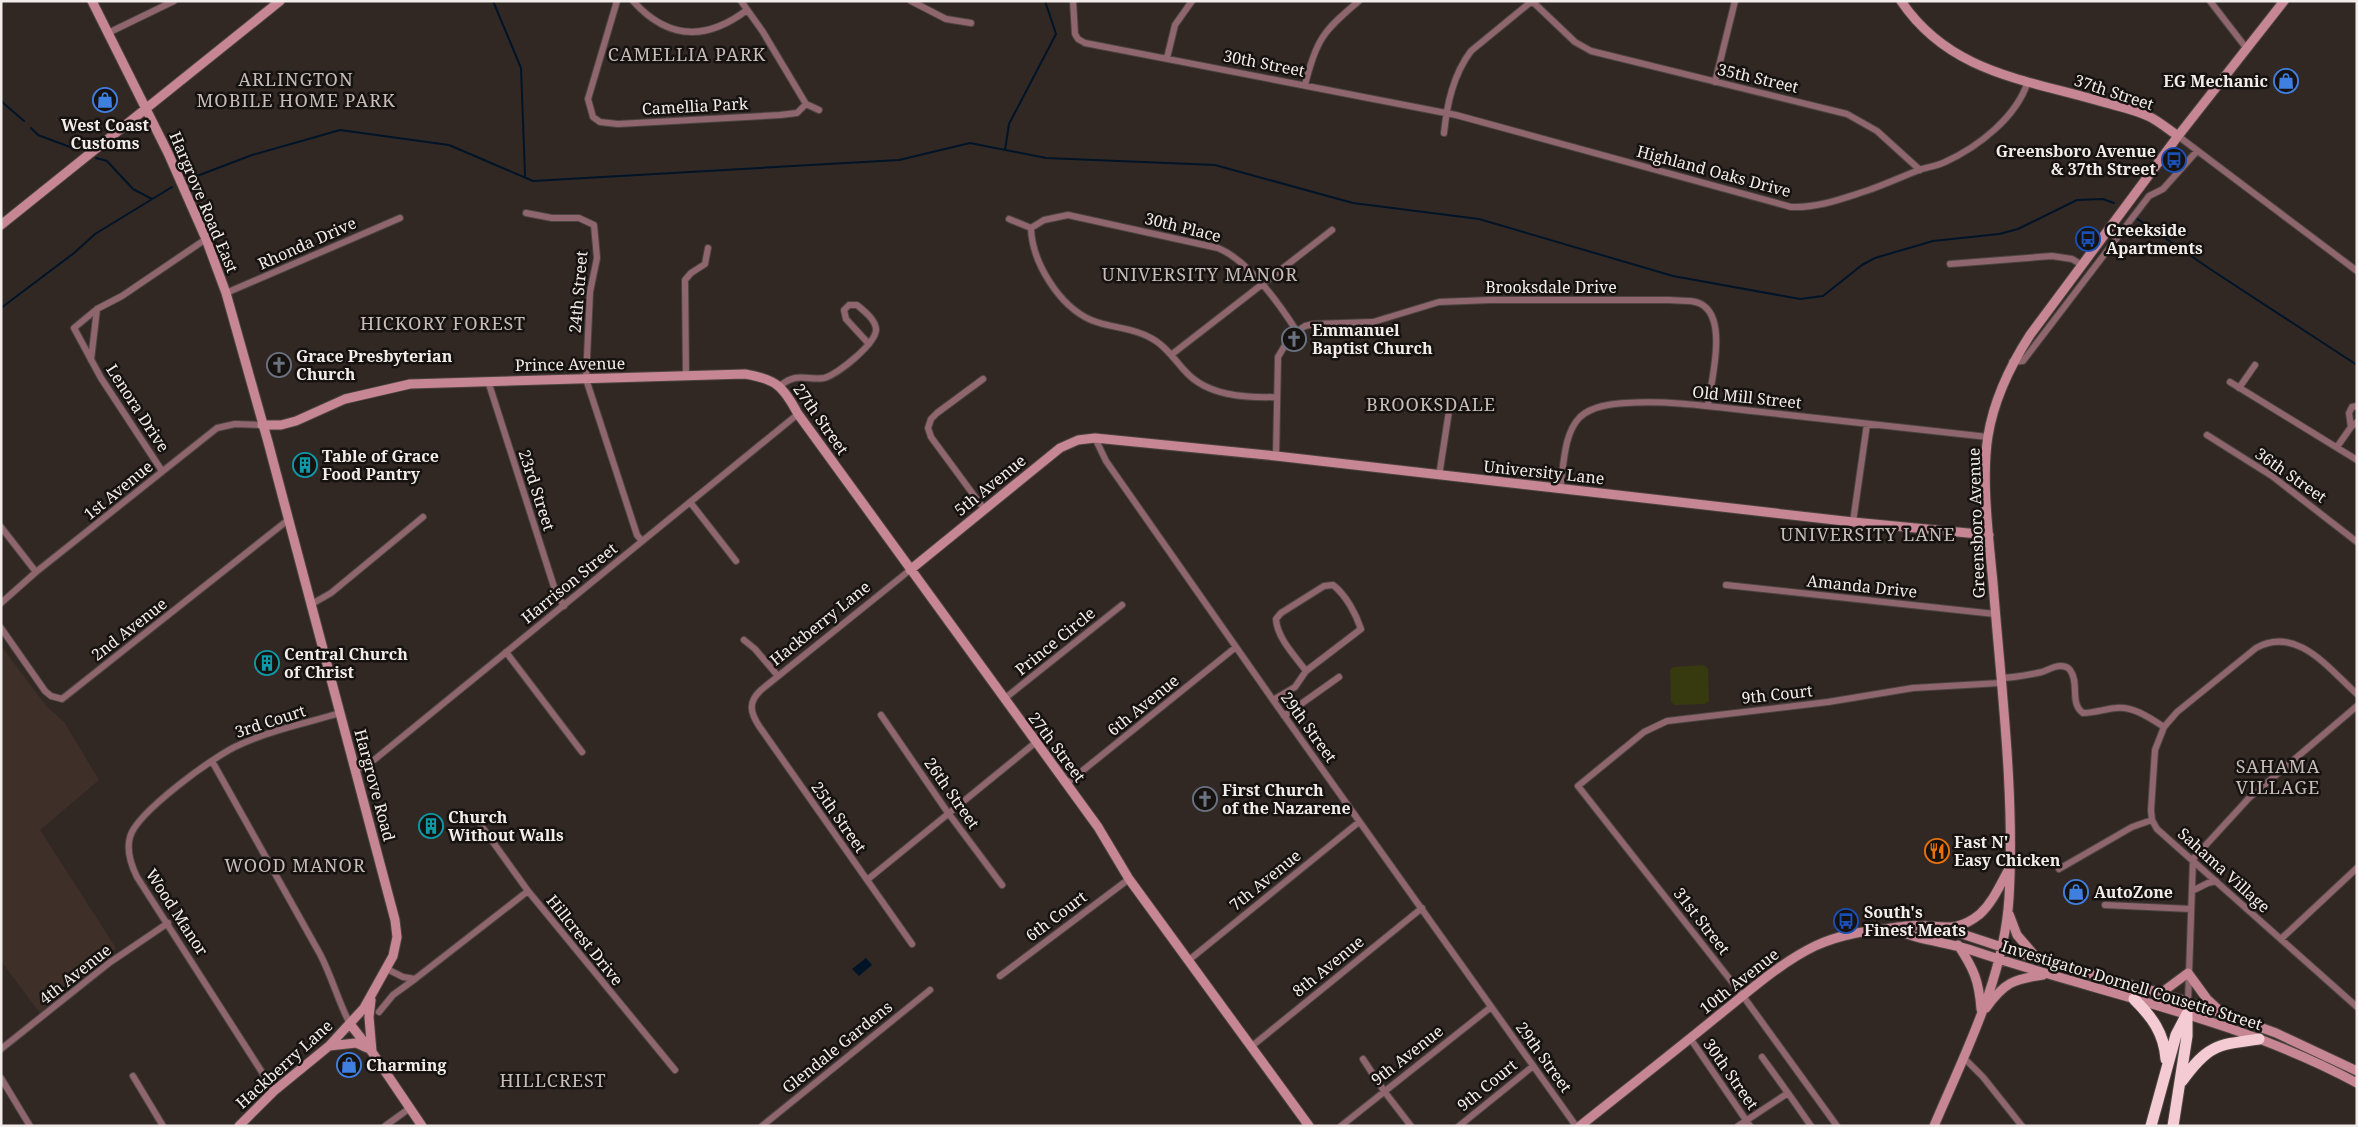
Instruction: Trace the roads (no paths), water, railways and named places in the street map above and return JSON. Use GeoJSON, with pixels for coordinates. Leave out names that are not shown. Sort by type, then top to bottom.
{"type":"FeatureCollection","features":[{"type":"Feature","properties":{"kind":"highway"},"geometry":{"type":"LineString","coordinates":[[2134,999],[2147,1012],[2161,1032],[2165,1046],[2166,1065]]}},
{"type":"Feature","properties":{"kind":"highway"},"geometry":{"type":"LineString","coordinates":[[2151,1126],[2166,1065],[2188,1008]]}},
{"type":"Feature","properties":{"kind":"highway"},"geometry":{"type":"LineString","coordinates":[[2173,1126],[2187,1036],[2188,1008]]}},
{"type":"Feature","properties":{"kind":"highway"},"geometry":{"type":"LineString","coordinates":[[2180,1085],[2198,1059],[2212,1048],[2229,1043],[2259,1039]]}},
{"type":"Feature","properties":{"kind":"main road","name":"Hargrove Road East"},"geometry":{"type":"LineString","coordinates":[[92,1],[146,110],[206,239],[226,293],[262,425]]}},
{"type":"Feature","properties":{"kind":"main road"},"geometry":{"type":"LineString","coordinates":[[1,225],[280,1]]}},
{"type":"Feature","properties":{"kind":"main road","name":"37th Street"},"geometry":{"type":"LineString","coordinates":[[1901,1],[1929,33],[1977,66],[2149,116],[2178,136]]}},
{"type":"Feature","properties":{"kind":"main road","name":"Greensboro Avenue"},"geometry":{"type":"LineString","coordinates":[[1934,1126],[1982,1015],[2002,947],[2008,911],[2010,867],[2009,802],[1989,535],[1986,461],[1993,410],[2012,362],[2030,335],[2178,136],[2284,1]]}},
{"type":"Feature","properties":{"kind":"main road","name":"Prince Avenue"},"geometry":{"type":"LineString","coordinates":[[262,425],[281,425],[296,421],[345,399],[385,388],[410,384],[745,374],[764,378],[780,386]]}},
{"type":"Feature","properties":{"kind":"main road","name":"27th Street"},"geometry":{"type":"LineString","coordinates":[[780,386],[910,570],[1098,827],[1129,878],[1310,1126]]}},
{"type":"Feature","properties":{"kind":"main road","name":"Hargrove Road"},"geometry":{"type":"LineString","coordinates":[[262,425],[395,920],[395,947],[387,969],[372,995],[350,1024]]}},
{"type":"Feature","properties":{"kind":"main road","name":"5th Avenue"},"geometry":{"type":"LineString","coordinates":[[910,570],[1060,448],[1078,440],[1095,438]]}},
{"type":"Feature","properties":{"kind":"main road","name":"University Lane"},"geometry":{"type":"LineString","coordinates":[[1095,438],[1276,456],[1853,522],[1989,535]]}},
{"type":"Feature","properties":{"kind":"main road"},"geometry":{"type":"LineString","coordinates":[[1944,928],[1965,923],[1979,915],[1990,902],[2010,867]]}},
{"type":"Feature","properties":{"kind":"main road"},"geometry":{"type":"LineString","coordinates":[[2008,911],[2011,925],[2017,935],[2038,959]]}},
{"type":"Feature","properties":{"kind":"main road","name":"10th Avenue"},"geometry":{"type":"LineString","coordinates":[[1580,1126],[1743,996],[1786,964],[1816,946],[1855,932],[1872,929],[1895,929],[1909,926],[1944,928]]}},
{"type":"Feature","properties":{"kind":"main road","name":"Investigator Dornell Cousette Street"},"geometry":{"type":"LineString","coordinates":[[1944,928],[2038,959],[2161,993],[2188,1008],[2357,1083]]}},
{"type":"Feature","properties":{"kind":"main road","name":"Investigator Dornell Cousette Street"},"geometry":{"type":"LineString","coordinates":[[1895,929],[1909,936],[1958,945],[2045,974],[2134,999],[2224,1014],[2276,1033],[2357,1071]]}},
{"type":"Feature","properties":{"kind":"main road"},"geometry":{"type":"LineString","coordinates":[[1958,945],[1975,971],[1980,987],[1982,1015]]}},
{"type":"Feature","properties":{"kind":"main road"},"geometry":{"type":"LineString","coordinates":[[2161,993],[2188,973],[2207,999],[2224,1014]]}},
{"type":"Feature","properties":{"kind":"main road"},"geometry":{"type":"LineString","coordinates":[[1982,1015],[1999,991],[2019,978],[2045,974]]}},
{"type":"Feature","properties":{"kind":"main road"},"geometry":{"type":"LineString","coordinates":[[372,995],[369,1018],[372,1052]]}},
{"type":"Feature","properties":{"kind":"main road"},"geometry":{"type":"LineString","coordinates":[[350,1024],[372,1052],[422,1126]]}},
{"type":"Feature","properties":{"kind":"main road","name":"Hackberry Lane"},"geometry":{"type":"LineString","coordinates":[[239,1126],[274,1091],[329,1046],[350,1024]]}},
{"type":"Feature","properties":{"kind":"main road"},"geometry":{"type":"LineString","coordinates":[[329,1046],[356,1043],[372,1052]]}},
{"type":"Feature","properties":{"kind":"street"},"geometry":{"type":"LineString","coordinates":[[108,33],[174,1]]}},
{"type":"Feature","properties":{"kind":"street","name":"Camellia Park"},"geometry":{"type":"LineString","coordinates":[[617,1],[589,91],[589,108],[593,117],[600,122],[618,124],[780,115],[797,113],[806,104]]}},
{"type":"Feature","properties":{"kind":"street"},"geometry":{"type":"LineString","coordinates":[[633,1],[657,22],[672,29],[688,33],[705,32],[721,27],[746,10]]}},
{"type":"Feature","properties":{"kind":"street"},"geometry":{"type":"LineString","coordinates":[[741,1],[763,32],[806,104],[819,110]]}},
{"type":"Feature","properties":{"kind":"street"},"geometry":{"type":"LineString","coordinates":[[911,1],[946,19],[971,23]]}},
{"type":"Feature","properties":{"kind":"street","name":"30th Street"},"geometry":{"type":"LineString","coordinates":[[1072,1],[1078,39],[1085,43],[1446,113]]}},
{"type":"Feature","properties":{"kind":"street"},"geometry":{"type":"LineString","coordinates":[[1167,58],[1175,25],[1192,1]]}},
{"type":"Feature","properties":{"kind":"street"},"geometry":{"type":"LineString","coordinates":[[1305,85],[1313,54],[1321,38],[1338,19],[1359,1]]}},
{"type":"Feature","properties":{"kind":"street"},"geometry":{"type":"LineString","coordinates":[[1444,133],[1446,113],[1458,73],[1471,51],[1532,1]]}},
{"type":"Feature","properties":{"kind":"street","name":"35th Street"},"geometry":{"type":"LineString","coordinates":[[1532,1],[1575,42],[1591,51],[1847,114],[1877,131],[1920,170]]}},
{"type":"Feature","properties":{"kind":"street"},"geometry":{"type":"LineString","coordinates":[[1715,82],[1735,1]]}},
{"type":"Feature","properties":{"kind":"street"},"geometry":{"type":"LineString","coordinates":[[2210,1],[2247,49]]}},
{"type":"Feature","properties":{"kind":"street","name":"Highland Oaks Drive"},"geometry":{"type":"LineString","coordinates":[[1446,113],[1791,207],[1817,206],[1891,183],[1920,170],[1946,162],[1982,139],[2012,110],[2025,90],[2028,81]]}},
{"type":"Feature","properties":{"kind":"street","name":"37th Street"},"geometry":{"type":"LineString","coordinates":[[2178,136],[2357,271]]}},
{"type":"Feature","properties":{"kind":"street"},"geometry":{"type":"LineString","coordinates":[[2012,362],[2023,361],[2149,196],[2163,189],[2197,151]]}},
{"type":"Feature","properties":{"kind":"street","name":"24th Street"},"geometry":{"type":"LineString","coordinates":[[526,213],[552,218],[579,218],[594,225],[597,258],[590,292],[586,379],[636,535],[642,541]]}},
{"type":"Feature","properties":{"kind":"street","name":"30th Place"},"geometry":{"type":"LineString","coordinates":[[1031,228],[1044,220],[1060,215],[1077,216],[1202,244],[1226,252],[1240,261],[1261,284],[1296,330]]}},
{"type":"Feature","properties":{"kind":"street","name":"Rhonda Drive"},"geometry":{"type":"LineString","coordinates":[[226,293],[400,218]]}},
{"type":"Feature","properties":{"kind":"street"},"geometry":{"type":"LineString","coordinates":[[1009,219],[1031,228],[1032,240],[1046,273],[1070,307],[1092,320],[1149,336],[1171,355],[1192,378],[1214,390],[1256,397],[1277,397]]}},
{"type":"Feature","properties":{"kind":"street"},"geometry":{"type":"LineString","coordinates":[[1171,355],[1332,230]]}},
{"type":"Feature","properties":{"kind":"street","name":"Lenora Drive"},"geometry":{"type":"LineString","coordinates":[[162,471],[101,378],[74,328],[98,309],[122,296],[206,239]]}},
{"type":"Feature","properties":{"kind":"street"},"geometry":{"type":"LineString","coordinates":[[686,377],[685,280],[691,273],[705,264],[708,248]]}},
{"type":"Feature","properties":{"kind":"street"},"geometry":{"type":"LineString","coordinates":[[1950,264],[2052,256],[2072,259],[2082,265]]}},
{"type":"Feature","properties":{"kind":"street","name":"Brooksdale Drive"},"geometry":{"type":"LineString","coordinates":[[1296,330],[1314,324],[1374,322],[1439,302],[1670,300],[1695,302],[1710,312],[1716,328],[1708,406]]}},
{"type":"Feature","properties":{"kind":"street"},"geometry":{"type":"LineString","coordinates":[[780,386],[794,378],[822,378],[832,375],[869,344],[875,333],[874,323],[857,305],[849,305],[844,310],[845,316],[869,344]]}},
{"type":"Feature","properties":{"kind":"street","name":"Lenora Drive"},"geometry":{"type":"LineString","coordinates":[[92,360],[98,309]]}},
{"type":"Feature","properties":{"kind":"street"},"geometry":{"type":"LineString","coordinates":[[1276,456],[1278,357],[1284,345],[1296,330]]}},
{"type":"Feature","properties":{"kind":"street"},"geometry":{"type":"LineString","coordinates":[[2238,388],[2255,365]]}},
{"type":"Feature","properties":{"kind":"street"},"geometry":{"type":"LineString","coordinates":[[983,379],[937,413],[931,419],[928,428],[931,437],[984,509]]}},
{"type":"Feature","properties":{"kind":"street","name":"23rd Street"},"geometry":{"type":"LineString","coordinates":[[488,381],[556,593],[564,606]]}},
{"type":"Feature","properties":{"kind":"street"},"geometry":{"type":"LineString","coordinates":[[2230,382],[2357,460]]}},
{"type":"Feature","properties":{"kind":"street","name":"Old Mill Street"},"geometry":{"type":"LineString","coordinates":[[1560,489],[1571,431],[1581,417],[1603,406],[1628,403],[1708,406],[1988,437]]}},
{"type":"Feature","properties":{"kind":"street"},"geometry":{"type":"LineString","coordinates":[[2351,428],[2348,413],[2352,407],[2357,406]]}},
{"type":"Feature","properties":{"kind":"street"},"geometry":{"type":"LineString","coordinates":[[1439,476],[1449,411]]}},
{"type":"Feature","properties":{"kind":"street","name":"Harrison Street"},"geometry":{"type":"LineString","coordinates":[[356,770],[374,760],[798,414]]}},
{"type":"Feature","properties":{"kind":"street"},"geometry":{"type":"LineString","coordinates":[[2337,447],[2357,422]]}},
{"type":"Feature","properties":{"kind":"street","name":"1st Avenue"},"geometry":{"type":"LineString","coordinates":[[1,603],[36,572],[217,428],[235,424],[262,425]]}},
{"type":"Feature","properties":{"kind":"street"},"geometry":{"type":"LineString","coordinates":[[1853,522],[1867,424]]}},
{"type":"Feature","properties":{"kind":"street","name":"36th Street"},"geometry":{"type":"LineString","coordinates":[[2207,435],[2272,476],[2357,542]]}},
{"type":"Feature","properties":{"kind":"street","name":"29th Street"},"geometry":{"type":"LineString","coordinates":[[1095,438],[1106,462],[1236,648],[1422,908],[1532,1067],[1576,1126]]}},
{"type":"Feature","properties":{"kind":"street"},"geometry":{"type":"LineString","coordinates":[[690,502],[736,561]]}},
{"type":"Feature","properties":{"kind":"street"},"geometry":{"type":"LineString","coordinates":[[310,605],[331,594],[423,517]]}},
{"type":"Feature","properties":{"kind":"street","name":"2nd Avenue"},"geometry":{"type":"LineString","coordinates":[[1,628],[45,691],[51,696],[62,699],[288,520]]}},
{"type":"Feature","properties":{"kind":"street"},"geometry":{"type":"LineString","coordinates":[[1,527],[36,572]]}},
{"type":"Feature","properties":{"kind":"street","name":"Hackberry Lane"},"geometry":{"type":"LineString","coordinates":[[751,703],[755,696],[778,676],[910,570]]}},
{"type":"Feature","properties":{"kind":"street"},"geometry":{"type":"LineString","coordinates":[[1273,700],[1295,687],[1306,671],[1361,630],[1358,618],[1339,590],[1333,585],[1324,586],[1281,613],[1276,619],[1276,628],[1306,671]]}},
{"type":"Feature","properties":{"kind":"street","name":"Amanda Drive"},"geometry":{"type":"LineString","coordinates":[[1726,585],[1995,614]]}},
{"type":"Feature","properties":{"kind":"street","name":"Prince Circle"},"geometry":{"type":"LineString","coordinates":[[1004,700],[1122,605]]}},
{"type":"Feature","properties":{"kind":"street"},"geometry":{"type":"LineString","coordinates":[[744,640],[756,648],[778,676]]}},
{"type":"Feature","properties":{"kind":"street"},"geometry":{"type":"LineString","coordinates":[[2059,869],[2132,827],[2152,820],[2154,759],[2164,727],[2177,712],[2249,653],[2272,641],[2289,641],[2305,648],[2357,694]]}},
{"type":"Feature","properties":{"kind":"street","name":"6th Avenue"},"geometry":{"type":"LineString","coordinates":[[1066,784],[1236,648]]}},
{"type":"Feature","properties":{"kind":"street"},"geometry":{"type":"LineString","coordinates":[[506,652],[582,752]]}},
{"type":"Feature","properties":{"kind":"street","name":"9th Court"},"geometry":{"type":"LineString","coordinates":[[1578,786],[1644,732],[1667,721],[1828,702],[1913,688],[2000,681],[2026,676],[2059,666],[2067,667],[2071,671],[2074,679],[2076,703],[2083,713],[2126,708],[2142,714],[2164,727]]}},
{"type":"Feature","properties":{"kind":"street"},"geometry":{"type":"LineString","coordinates":[[1284,716],[1339,677]]}},
{"type":"Feature","properties":{"kind":"street","name":"25th Street"},"geometry":{"type":"LineString","coordinates":[[751,703],[751,712],[759,726],[912,944]]}},
{"type":"Feature","properties":{"kind":"street","name":"Sahama Village"},"geometry":{"type":"LineString","coordinates":[[2193,859],[2249,798],[2357,706]]}},
{"type":"Feature","properties":{"kind":"street","name":"3rd Court"},"geometry":{"type":"LineString","coordinates":[[212,761],[251,740],[340,713]]}},
{"type":"Feature","properties":{"kind":"street","name":"26th Street"},"geometry":{"type":"LineString","coordinates":[[881,714],[948,813],[1002,885]]}},
{"type":"Feature","properties":{"kind":"street"},"geometry":{"type":"LineString","coordinates":[[867,880],[1035,743]]}},
{"type":"Feature","properties":{"kind":"street"},"geometry":{"type":"LineString","coordinates":[[212,761],[330,973],[339,1004],[350,1024]]}},
{"type":"Feature","properties":{"kind":"street","name":"Wood Manor"},"geometry":{"type":"LineString","coordinates":[[212,761],[144,815],[130,836],[129,852],[133,869],[274,1091]]}},
{"type":"Feature","properties":{"kind":"street","name":"31st Street"},"geometry":{"type":"LineString","coordinates":[[1578,786],[1743,996],[1837,1126]]}},
{"type":"Feature","properties":{"kind":"street","name":"Sahama Village"},"geometry":{"type":"LineString","coordinates":[[2152,820],[2158,829],[2357,1007]]}},
{"type":"Feature","properties":{"kind":"street","name":"7th Avenue"},"geometry":{"type":"LineString","coordinates":[[1189,960],[1360,822]]}},
{"type":"Feature","properties":{"kind":"street"},"geometry":{"type":"LineString","coordinates":[[480,824],[528,891]]}},
{"type":"Feature","properties":{"kind":"street"},"geometry":{"type":"LineString","coordinates":[[2188,1008],[2193,859]]}},
{"type":"Feature","properties":{"kind":"street"},"geometry":{"type":"LineString","coordinates":[[2281,940],[2357,868]]}},
{"type":"Feature","properties":{"kind":"street","name":"6th Court"},"geometry":{"type":"LineString","coordinates":[[1000,976],[1129,878]]}},
{"type":"Feature","properties":{"kind":"street"},"geometry":{"type":"LineString","coordinates":[[2192,891],[2216,881]]}},
{"type":"Feature","properties":{"kind":"street","name":"Hillcrest Drive"},"geometry":{"type":"LineString","coordinates":[[379,1012],[393,995],[528,891],[674,1070]]}},
{"type":"Feature","properties":{"kind":"street"},"geometry":{"type":"LineString","coordinates":[[2104,905],[2191,909]]}},
{"type":"Feature","properties":{"kind":"street","name":"8th Avenue"},"geometry":{"type":"LineString","coordinates":[[1252,1046],[1422,908]]}},
{"type":"Feature","properties":{"kind":"street","name":"4th Avenue"},"geometry":{"type":"LineString","coordinates":[[1,1049],[109,963],[168,924]]}},
{"type":"Feature","properties":{"kind":"street"},"geometry":{"type":"LineString","coordinates":[[387,969],[403,977],[414,979]]}},
{"type":"Feature","properties":{"kind":"street","name":"Glendale Gardens"},"geometry":{"type":"LineString","coordinates":[[762,1126],[930,990]]}},
{"type":"Feature","properties":{"kind":"street","name":"9th Avenue"},"geometry":{"type":"LineString","coordinates":[[1341,1126],[1491,1007]]}},
{"type":"Feature","properties":{"kind":"street","name":"30th Street"},"geometry":{"type":"LineString","coordinates":[[1690,1038],[1748,1123]]}},
{"type":"Feature","properties":{"kind":"street"},"geometry":{"type":"LineString","coordinates":[[1762,1057],[1811,1126]]}},
{"type":"Feature","properties":{"kind":"street"},"geometry":{"type":"LineString","coordinates":[[1963,1057],[1983,1077],[2022,1126]]}},
{"type":"Feature","properties":{"kind":"street"},"geometry":{"type":"LineString","coordinates":[[1363,1059],[1384,1092],[1411,1126]]}},
{"type":"Feature","properties":{"kind":"street","name":"9th Court"},"geometry":{"type":"LineString","coordinates":[[1459,1126],[1532,1067]]}},
{"type":"Feature","properties":{"kind":"street"},"geometry":{"type":"LineString","coordinates":[[133,1076],[163,1126]]}},
{"type":"Feature","properties":{"kind":"street"},"geometry":{"type":"LineString","coordinates":[[1,1078],[30,1126]]}},
{"type":"Feature","properties":{"kind":"street"},"geometry":{"type":"LineString","coordinates":[[1738,1126],[1748,1123],[1788,1093]]}},
{"type":"Feature","properties":{"kind":"street"},"geometry":{"type":"LineString","coordinates":[[385,1126],[410,1108]]}},
{"type":"Feature","properties":{"kind":"water"},"geometry":{"type":"Polygon","coordinates":[[[866,958],[872,965],[859,976],[852,969],[866,958]]]}},
{"type":"Feature","properties":{"kind":"waterway"},"geometry":{"type":"LineString","coordinates":[[493,1],[521,68],[525,176]]}},
{"type":"Feature","properties":{"kind":"waterway"},"geometry":{"type":"LineString","coordinates":[[1005,150],[1009,124],[1056,34],[1045,1]]}},
{"type":"Feature","properties":{"kind":"waterway"},"geometry":{"type":"LineString","coordinates":[[1,101],[24,121]]}},
{"type":"Feature","properties":{"kind":"waterway"},"geometry":{"type":"LineString","coordinates":[[31,128],[38,135],[78,150]]}},
{"type":"Feature","properties":{"kind":"waterway"},"geometry":{"type":"LineString","coordinates":[[197,176],[252,155],[340,130],[449,145],[533,181],[899,160],[970,143],[1046,158],[1215,165],[1353,203],[1479,219],[1673,276],[1800,299],[1823,296],[1862,265],[1875,258],[1933,241],[1999,234],[2018,229],[2077,200],[2103,199],[2114,203]]}},
{"type":"Feature","properties":{"kind":"waterway"},"geometry":{"type":"LineString","coordinates":[[96,158],[107,161],[133,189],[152,199]]}},
{"type":"Feature","properties":{"kind":"waterway"},"geometry":{"type":"LineString","coordinates":[[1,308],[74,253],[95,234],[172,187]]}},
{"type":"Feature","properties":{"kind":"waterway"},"geometry":{"type":"LineString","coordinates":[[2136,218],[2357,365]]}},
{"type":"Feature","properties":{"kind":"place","name":"EG Mechanic"},"geometry":{"type":"Point","coordinates":[2286,81]}},
{"type":"Feature","properties":{"kind":"place","name":"West Coast Customs"},"geometry":{"type":"Point","coordinates":[105,100]}},
{"type":"Feature","properties":{"kind":"place","name":"Greensboro Avenue & 37th Street"},"geometry":{"type":"Point","coordinates":[2174,160]}},
{"type":"Feature","properties":{"kind":"place","name":"Creekside Apartments"},"geometry":{"type":"Point","coordinates":[2088,239]}},
{"type":"Feature","properties":{"kind":"place","name":"Emmanuel Baptist Church"},"geometry":{"type":"Point","coordinates":[1294,339]}},
{"type":"Feature","properties":{"kind":"place","name":"Grace Presbyterian Church"},"geometry":{"type":"Point","coordinates":[279,365]}},
{"type":"Feature","properties":{"kind":"place","name":"Table of Grace Food Pantry"},"geometry":{"type":"Point","coordinates":[305,465]}},
{"type":"Feature","properties":{"kind":"place","name":"Central Church of Christ"},"geometry":{"type":"Point","coordinates":[267,663]}},
{"type":"Feature","properties":{"kind":"place","name":"First Church of the Nazarene"},"geometry":{"type":"Point","coordinates":[1205,799]}},
{"type":"Feature","properties":{"kind":"place","name":"Church Without Walls"},"geometry":{"type":"Point","coordinates":[431,826]}},
{"type":"Feature","properties":{"kind":"place","name":"Fast N' Easy Chicken"},"geometry":{"type":"Point","coordinates":[1937,851]}},
{"type":"Feature","properties":{"kind":"place","name":"AutoZone"},"geometry":{"type":"Point","coordinates":[2076,892]}},
{"type":"Feature","properties":{"kind":"place","name":"South's Finest Meats"},"geometry":{"type":"Point","coordinates":[1846,921]}},
{"type":"Feature","properties":{"kind":"place","name":"Charming"},"geometry":{"type":"Point","coordinates":[349,1065]}},
{"type":"Feature","properties":{"kind":"district","name":"CAMELLIA PARK"},"geometry":{"type":"Point","coordinates":[687,55]}},
{"type":"Feature","properties":{"kind":"district","name":"ARLINGTON MOBILE HOME PARK"},"geometry":{"type":"Point","coordinates":[296,90]}},
{"type":"Feature","properties":{"kind":"district","name":"UNIVERSITY MANOR"},"geometry":{"type":"Point","coordinates":[1200,275]}},
{"type":"Feature","properties":{"kind":"district","name":"HICKORY FOREST"},"geometry":{"type":"Point","coordinates":[443,324]}},
{"type":"Feature","properties":{"kind":"district","name":"BROOKSDALE"},"geometry":{"type":"Point","coordinates":[1431,405]}},
{"type":"Feature","properties":{"kind":"district","name":"UNIVERSITY LANE"},"geometry":{"type":"Point","coordinates":[1868,535]}},
{"type":"Feature","properties":{"kind":"district","name":"SAHAMA VILLAGE"},"geometry":{"type":"Point","coordinates":[2278,778]}},
{"type":"Feature","properties":{"kind":"district","name":"WOOD MANOR"},"geometry":{"type":"Point","coordinates":[295,866]}},
{"type":"Feature","properties":{"kind":"district","name":"HILLCREST"},"geometry":{"type":"Point","coordinates":[553,1081]}}]}
